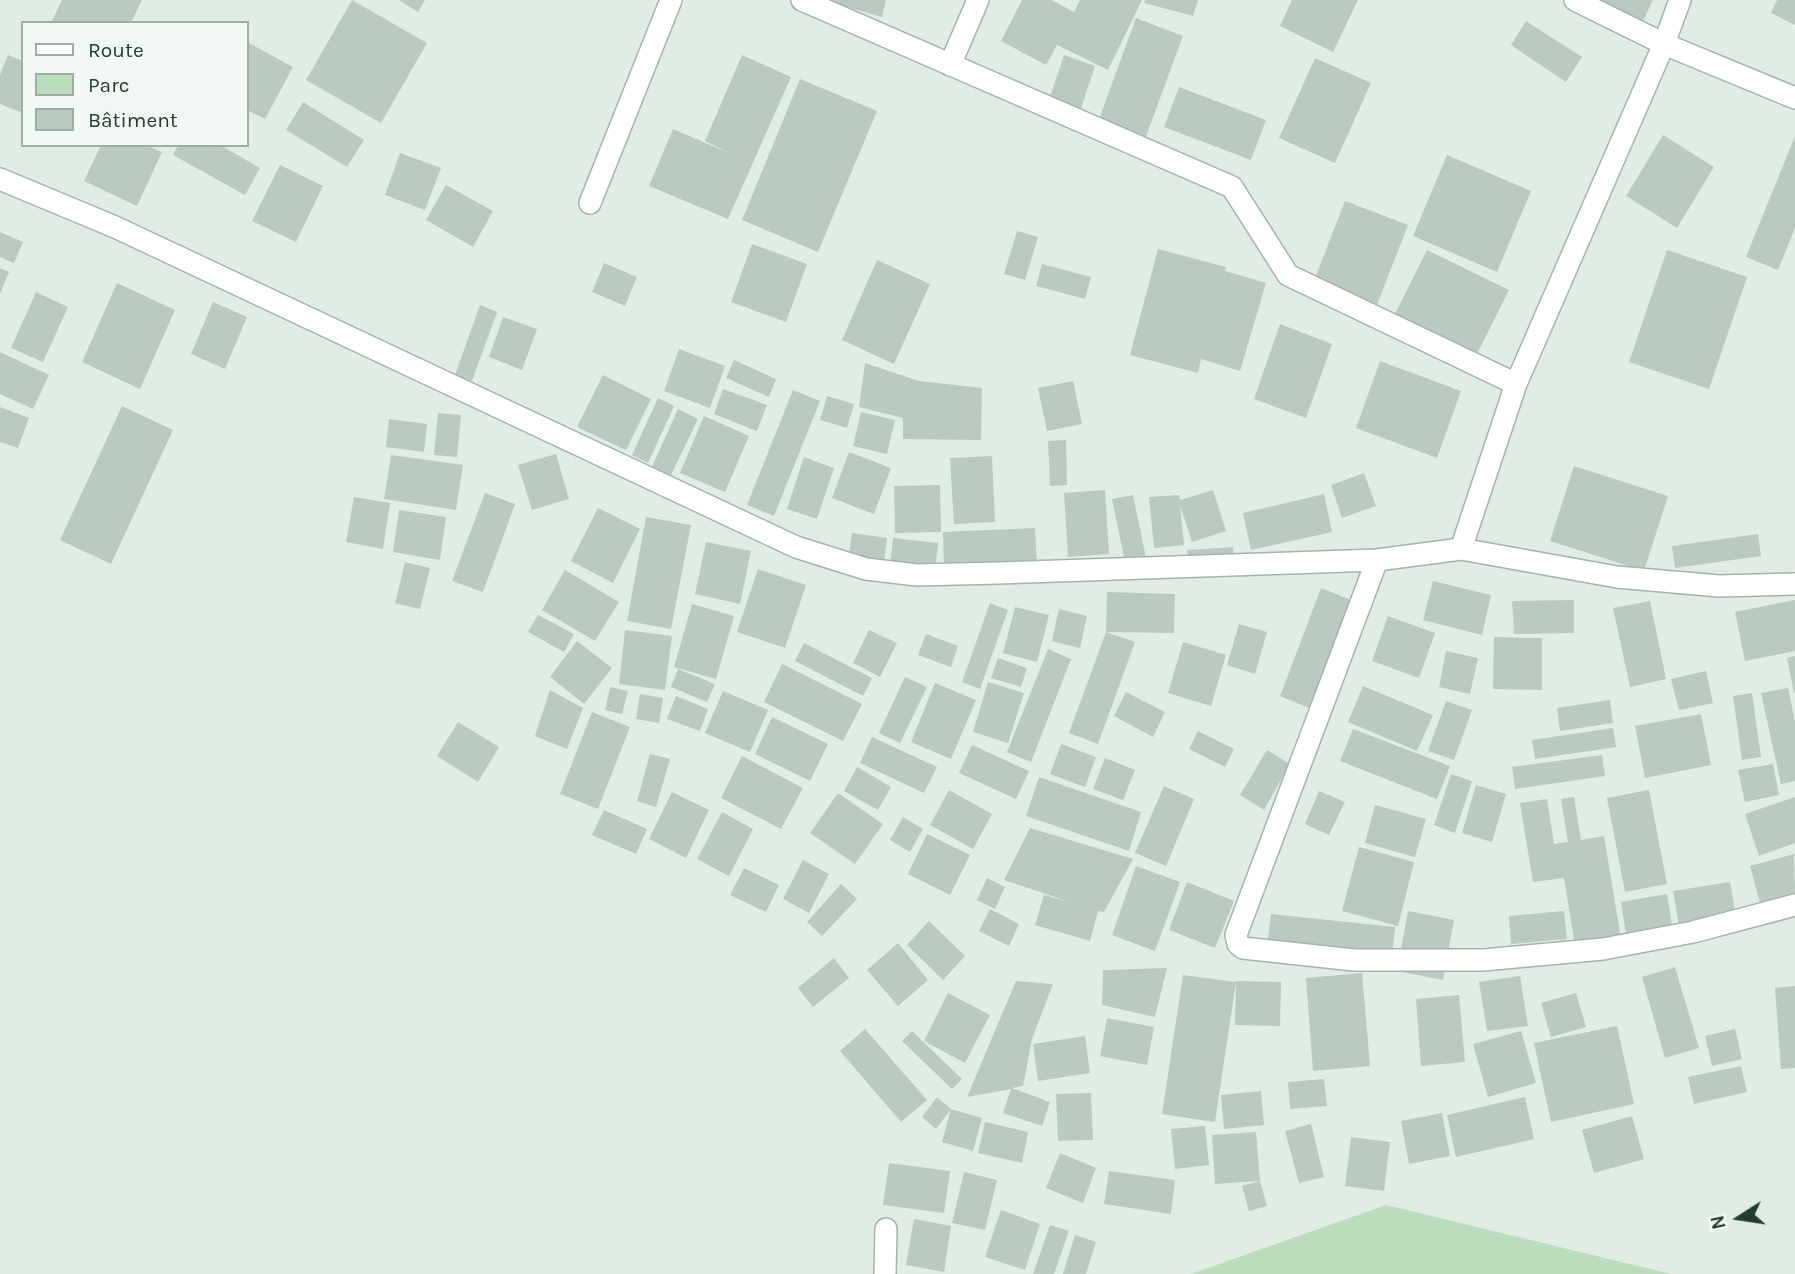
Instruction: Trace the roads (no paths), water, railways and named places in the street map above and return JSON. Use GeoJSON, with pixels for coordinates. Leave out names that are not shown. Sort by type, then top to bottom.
{"type":"FeatureCollection","features":[{"type":"Feature","properties":{"kind":"street"},"geometry":{"type":"LineString","coordinates":[[590,203],[671,0]]}},
{"type":"Feature","properties":{"kind":"street"},"geometry":{"type":"LineString","coordinates":[[802,0],[1232,187],[1288,275],[1516,384]]}},
{"type":"Feature","properties":{"kind":"street"},"geometry":{"type":"LineString","coordinates":[[950,65],[978,0]]}},
{"type":"Feature","properties":{"kind":"street"},"geometry":{"type":"LineString","coordinates":[[1574,0],[1664,44],[1795,98]]}},
{"type":"Feature","properties":{"kind":"street"},"geometry":{"type":"LineString","coordinates":[[1461,549],[1516,384],[1664,44],[1680,0]]}},
{"type":"Feature","properties":{"kind":"street"},"geometry":{"type":"LineString","coordinates":[[0,180],[115,227],[796,547],[866,569],[917,575],[1377,560],[1461,549],[1617,577],[1719,586],[1795,584]]}},
{"type":"Feature","properties":{"kind":"street"},"geometry":{"type":"LineString","coordinates":[[1377,560],[1236,934],[1238,944],[1243,948],[1354,960],[1483,960],[1603,949],[1693,932],[1795,905]]}},
{"type":"Feature","properties":{"kind":"street"},"geometry":{"type":"LineString","coordinates":[[885,1274],[886,1229]]}}]}
